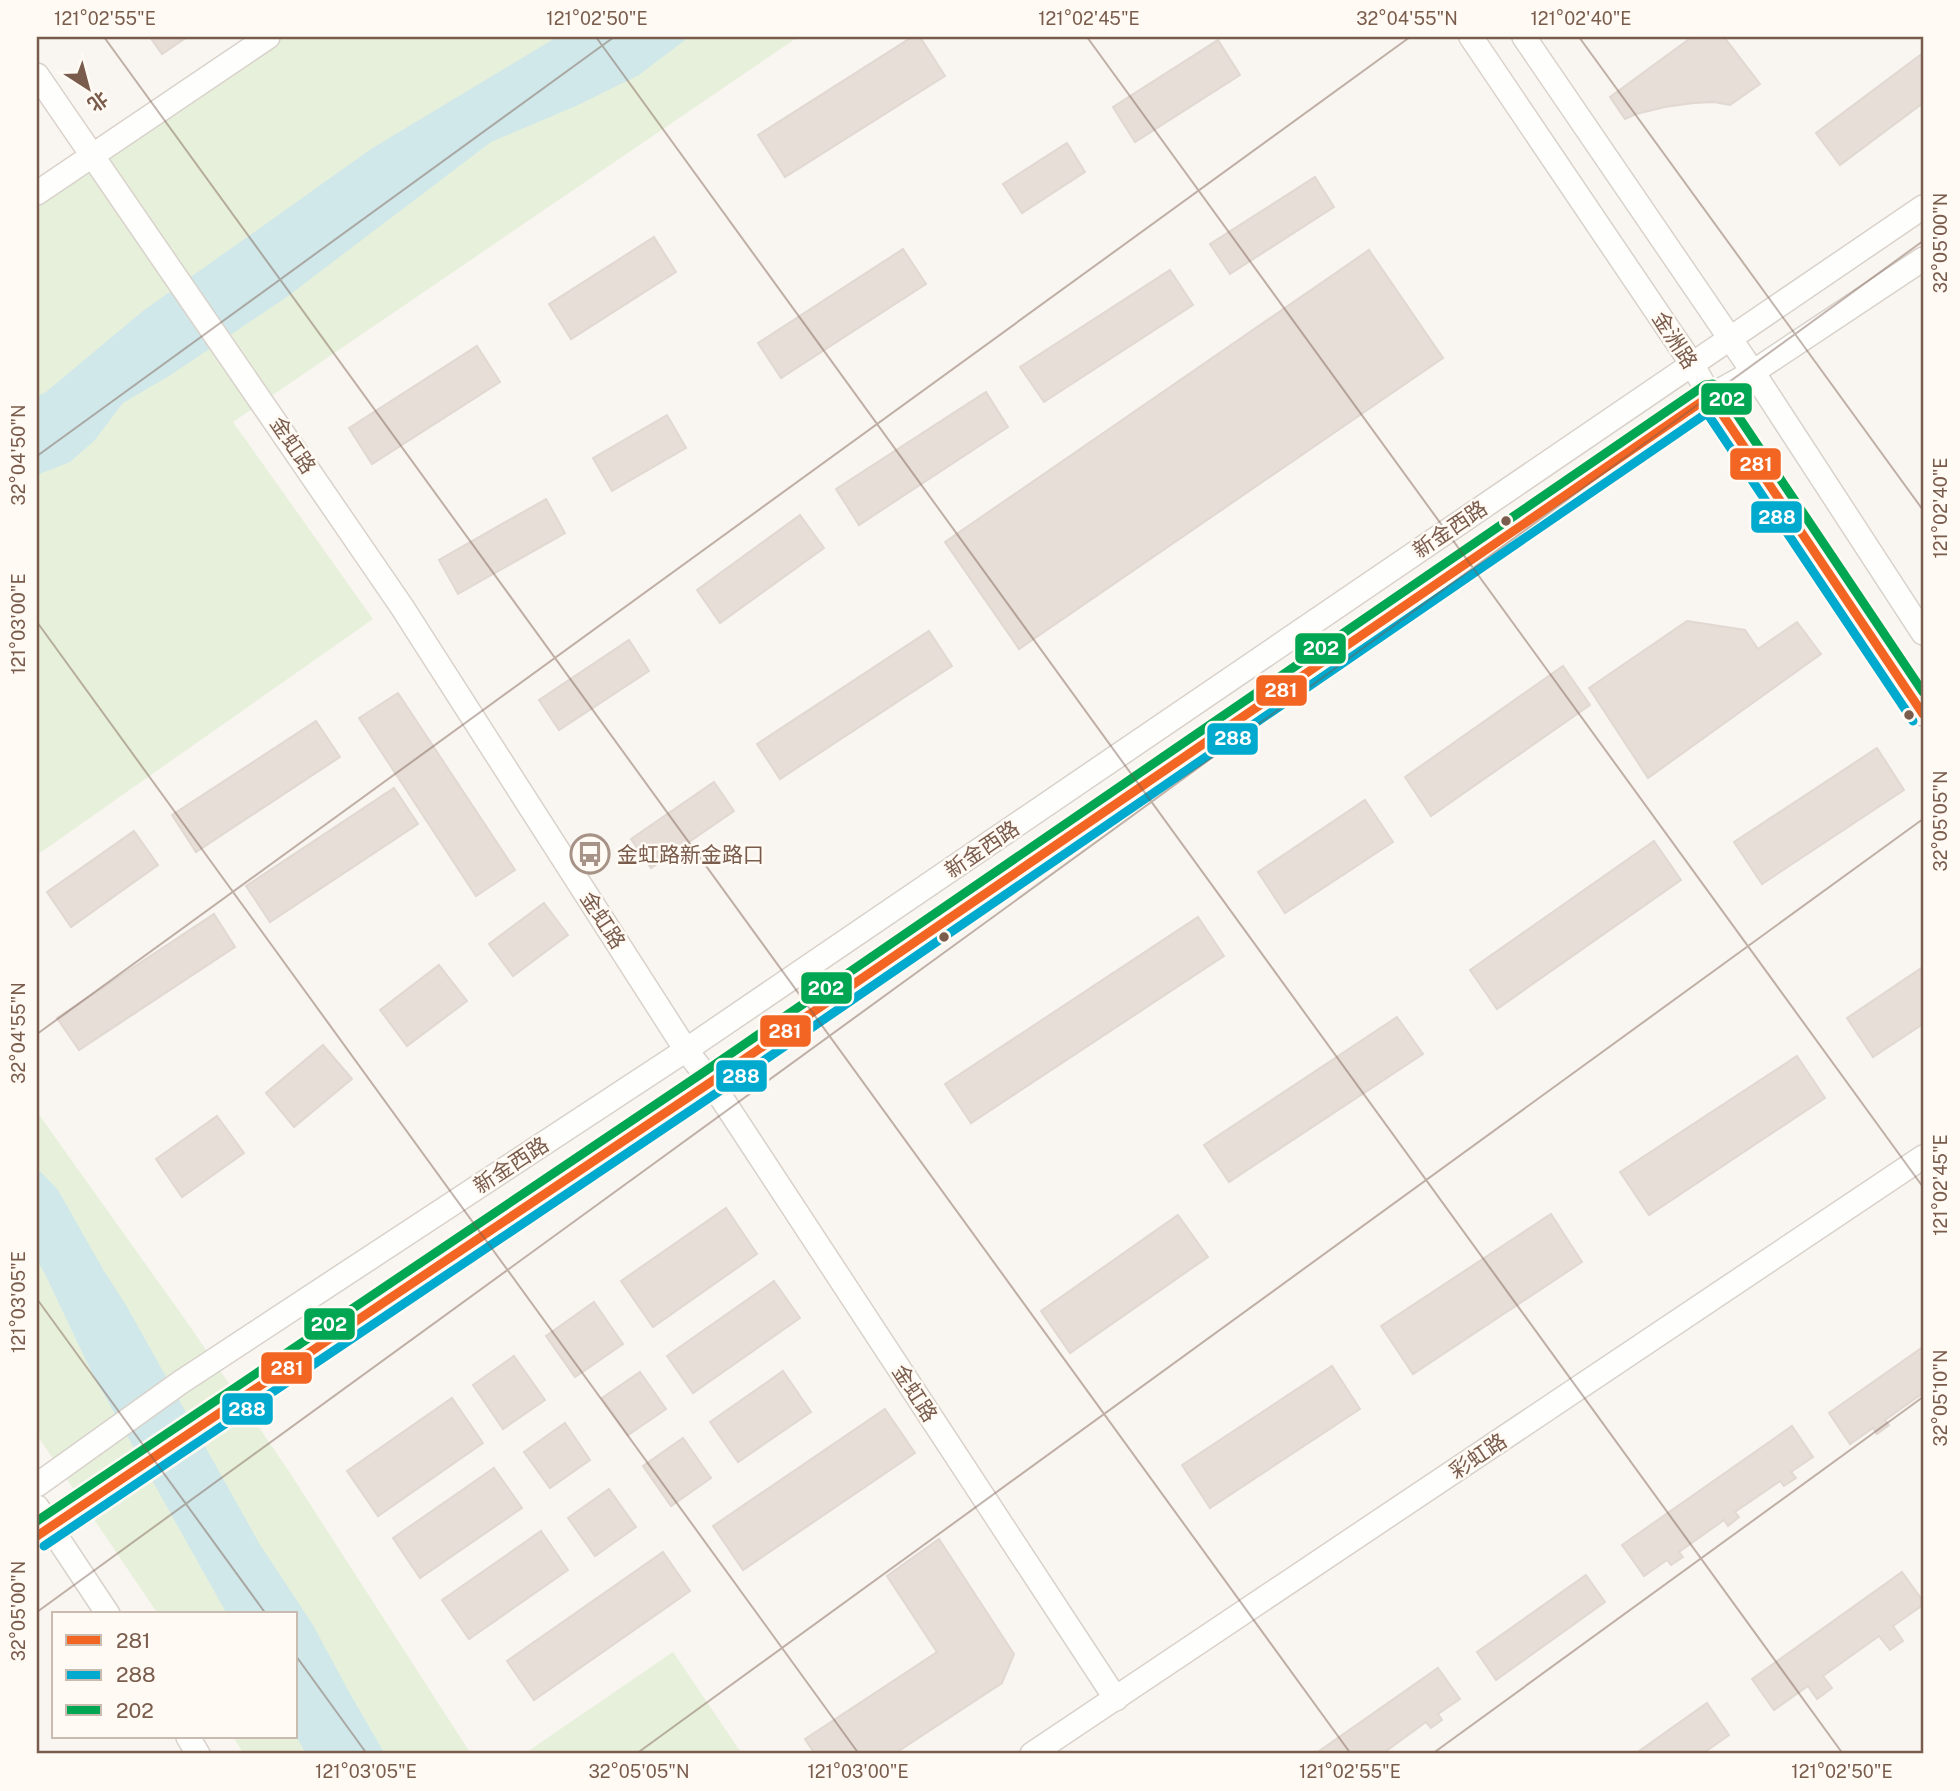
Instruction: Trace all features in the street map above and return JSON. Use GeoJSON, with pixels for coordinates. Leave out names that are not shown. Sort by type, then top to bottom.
{"type":"FeatureCollection","features":[{"type":"Feature","properties":{"kind":"main road"},"geometry":{"type":"LineString","coordinates":[[37,193],[268,37]]}},
{"type":"Feature","properties":{"kind":"main road","name":"金洲路"},"geometry":{"type":"LineString","coordinates":[[1471,37],[1692,364],[1710,396],[1923,715]]}},
{"type":"Feature","properties":{"kind":"main road"},"geometry":{"type":"LineString","coordinates":[[1524,37],[1753,372],[1923,634]]}},
{"type":"Feature","properties":{"kind":"main road","name":"金虹路"},"geometry":{"type":"LineString","coordinates":[[37,75],[402,607],[686,1051],[711,1082],[1116,1699]]}},
{"type":"Feature","properties":{"kind":"main road","name":"新金西路"},"geometry":{"type":"LineString","coordinates":[[37,1485],[181,1382],[686,1051],[1923,207]]}},
{"type":"Feature","properties":{"kind":"main road","name":"新金西路"},"geometry":{"type":"LineString","coordinates":[[43,1532],[711,1082],[1710,396],[1753,372],[1923,259]]}},
{"type":"Feature","properties":{"kind":"main road","name":"彩虹路"},"geometry":{"type":"LineString","coordinates":[[1032,1754],[1923,1157]]}},
{"type":"Feature","properties":{"kind":"main road"},"geometry":{"type":"LineString","coordinates":[[37,1507],[43,1532],[106,1612]]}},
{"type":"Feature","properties":{"kind":"main road"},"geometry":{"type":"LineString","coordinates":[[188,1738],[198,1754]]}},
{"type":"Feature","properties":{"kind":"green space"},"geometry":{"type":"Polygon","coordinates":[[[268,37],[798,37],[233,422],[373,619],[37,855],[37,193],[268,37]]]}},
{"type":"Feature","properties":{"kind":"green space"},"geometry":{"type":"Polygon","coordinates":[[[37,1112],[189,1325],[288,1470],[471,1754],[244,1754],[234,1738],[298,1738],[298,1612],[157,1612],[37,1435],[37,1112]]]}},
{"type":"Feature","properties":{"kind":"green space"},"geometry":{"type":"Polygon","coordinates":[[[673,1652],[742,1754],[524,1754],[673,1652]]]}},
{"type":"Feature","properties":{"kind":"water"},"geometry":{"type":"Polygon","coordinates":[[[557,37],[689,37],[639,75],[576,106],[491,142],[284,299],[169,376],[123,403],[94,441],[70,462],[37,475],[37,396],[46,392],[143,311],[371,149],[557,37]]]}},
{"type":"Feature","properties":{"kind":"water"},"geometry":{"type":"Polygon","coordinates":[[[37,1168],[58,1190],[126,1305],[259,1543],[313,1625],[385,1754],[306,1754],[297,1738],[298,1612],[226,1612],[92,1373],[37,1260],[37,1168]]]}},
{"type":"Feature","properties":{"kind":"building"},"geometry":{"type":"Polygon","coordinates":[[[150,37],[187,37],[162,54],[150,37]]]}},
{"type":"Feature","properties":{"kind":"building"},"geometry":{"type":"Polygon","coordinates":[[[912,37],[920,37],[945,76],[785,177],[758,135],[912,37]]]}},
{"type":"Feature","properties":{"kind":"building"},"geometry":{"type":"Polygon","coordinates":[[[1692,37],[1724,37],[1760,84],[1730,105],[1714,102],[1694,103],[1665,107],[1625,119],[1610,97],[1692,37]]]}},
{"type":"Feature","properties":{"kind":"building"},"geometry":{"type":"Polygon","coordinates":[[[1218,40],[1240,75],[1135,142],[1113,107],[1218,40]]]}},
{"type":"Feature","properties":{"kind":"building"},"geometry":{"type":"Polygon","coordinates":[[[1923,53],[1923,103],[1840,165],[1816,133],[1923,53]]]}},
{"type":"Feature","properties":{"kind":"building"},"geometry":{"type":"Polygon","coordinates":[[[1067,143],[1085,172],[1022,213],[1003,184],[1067,143]]]}},
{"type":"Feature","properties":{"kind":"building"},"geometry":{"type":"Polygon","coordinates":[[[1315,177],[1334,207],[1230,274],[1210,244],[1315,177]]]}},
{"type":"Feature","properties":{"kind":"building"},"geometry":{"type":"Polygon","coordinates":[[[654,237],[676,272],[571,339],[549,304],[654,237]]]}},
{"type":"Feature","properties":{"kind":"building"},"geometry":{"type":"Polygon","coordinates":[[[903,249],[926,284],[781,378],[758,343],[903,249]]]}},
{"type":"Feature","properties":{"kind":"building"},"geometry":{"type":"Polygon","coordinates":[[[1369,250],[1443,358],[1019,649],[945,542],[1369,250]]]}},
{"type":"Feature","properties":{"kind":"building"},"geometry":{"type":"Polygon","coordinates":[[[1170,270],[1193,305],[1044,402],[1020,367],[1170,270]]]}},
{"type":"Feature","properties":{"kind":"building"},"geometry":{"type":"Polygon","coordinates":[[[477,346],[500,382],[372,464],[349,428],[477,346]]]}},
{"type":"Feature","properties":{"kind":"building"},"geometry":{"type":"Polygon","coordinates":[[[986,392],[1008,427],[859,525],[836,489],[986,392]]]}},
{"type":"Feature","properties":{"kind":"building"},"geometry":{"type":"Polygon","coordinates":[[[667,415],[686,448],[612,491],[593,458],[667,415]]]}},
{"type":"Feature","properties":{"kind":"building"},"geometry":{"type":"Polygon","coordinates":[[[546,499],[565,533],[458,594],[439,560],[546,499]]]}},
{"type":"Feature","properties":{"kind":"building"},"geometry":{"type":"Polygon","coordinates":[[[800,515],[824,548],[720,623],[697,590],[800,515]]]}},
{"type":"Feature","properties":{"kind":"building"},"geometry":{"type":"Polygon","coordinates":[[[1687,621],[1745,630],[1758,649],[1797,622],[1821,654],[1648,778],[1589,688],[1687,621]]]}},
{"type":"Feature","properties":{"kind":"building"},"geometry":{"type":"Polygon","coordinates":[[[929,631],[952,666],[780,779],[757,744],[929,631]]]}},
{"type":"Feature","properties":{"kind":"building"},"geometry":{"type":"Polygon","coordinates":[[[629,640],[649,671],[559,730],[539,700],[629,640]]]}},
{"type":"Feature","properties":{"kind":"building"},"geometry":{"type":"Polygon","coordinates":[[[1563,666],[1590,705],[1431,816],[1405,777],[1563,666]]]}},
{"type":"Feature","properties":{"kind":"building"},"geometry":{"type":"Polygon","coordinates":[[[398,693],[515,870],[476,896],[359,718],[398,693]]]}},
{"type":"Feature","properties":{"kind":"building"},"geometry":{"type":"Polygon","coordinates":[[[316,721],[340,757],[196,852],[172,815],[316,721]]]}},
{"type":"Feature","properties":{"kind":"building"},"geometry":{"type":"Polygon","coordinates":[[[1877,748],[1904,790],[1762,884],[1734,842],[1877,748]]]}},
{"type":"Feature","properties":{"kind":"building"},"geometry":{"type":"Polygon","coordinates":[[[714,782],[734,811],[651,868],[631,839],[714,782]]]}},
{"type":"Feature","properties":{"kind":"building"},"geometry":{"type":"Polygon","coordinates":[[[394,788],[418,824],[270,922],[246,886],[394,788]]]}},
{"type":"Feature","properties":{"kind":"building"},"geometry":{"type":"Polygon","coordinates":[[[1365,800],[1393,842],[1285,913],[1258,872],[1365,800]]]}},
{"type":"Feature","properties":{"kind":"building"},"geometry":{"type":"Polygon","coordinates":[[[134,831],[158,865],[71,927],[47,892],[134,831]]]}},
{"type":"Feature","properties":{"kind":"building"},"geometry":{"type":"Polygon","coordinates":[[[1654,841],[1681,880],[1497,1009],[1470,970],[1654,841]]]}},
{"type":"Feature","properties":{"kind":"building"},"geometry":{"type":"Polygon","coordinates":[[[544,903],[568,935],[513,976],[489,944],[544,903]]]}},
{"type":"Feature","properties":{"kind":"building"},"geometry":{"type":"Polygon","coordinates":[[[214,914],[235,947],[79,1050],[57,1018],[214,914]]]}},
{"type":"Feature","properties":{"kind":"building"},"geometry":{"type":"Polygon","coordinates":[[[1198,917],[1224,956],[971,1123],[945,1084],[1198,917]]]}},
{"type":"Feature","properties":{"kind":"building"},"geometry":{"type":"Polygon","coordinates":[[[439,965],[467,1001],[407,1046],[380,1010],[439,965]]]}},
{"type":"Feature","properties":{"kind":"building"},"geometry":{"type":"Polygon","coordinates":[[[1923,967],[1923,1024],[1873,1057],[1847,1018],[1923,967]]]}},
{"type":"Feature","properties":{"kind":"building"},"geometry":{"type":"Polygon","coordinates":[[[1397,1017],[1423,1054],[1229,1182],[1204,1145],[1397,1017]]]}},
{"type":"Feature","properties":{"kind":"building"},"geometry":{"type":"Polygon","coordinates":[[[323,1045],[352,1079],[294,1127],[266,1093],[323,1045]]]}},
{"type":"Feature","properties":{"kind":"building"},"geometry":{"type":"Polygon","coordinates":[[[1797,1056],[1825,1098],[1649,1215],[1620,1172],[1797,1056]]]}},
{"type":"Feature","properties":{"kind":"building"},"geometry":{"type":"Polygon","coordinates":[[[217,1116],[244,1153],[182,1197],[156,1159],[217,1116]]]}},
{"type":"Feature","properties":{"kind":"building"},"geometry":{"type":"Polygon","coordinates":[[[726,1208],[757,1254],[653,1327],[621,1281],[726,1208]]]}},
{"type":"Feature","properties":{"kind":"building"},"geometry":{"type":"Polygon","coordinates":[[[1551,1214],[1582,1262],[1413,1374],[1381,1326],[1551,1214]]]}},
{"type":"Feature","properties":{"kind":"building"},"geometry":{"type":"Polygon","coordinates":[[[1178,1215],[1208,1257],[1070,1353],[1041,1311],[1178,1215]]]}},
{"type":"Feature","properties":{"kind":"building"},"geometry":{"type":"Polygon","coordinates":[[[774,1281],[800,1318],[693,1393],[667,1356],[774,1281]]]}},
{"type":"Feature","properties":{"kind":"building"},"geometry":{"type":"Polygon","coordinates":[[[594,1302],[623,1344],[575,1377],[546,1336],[594,1302]]]}},
{"type":"Feature","properties":{"kind":"building"},"geometry":{"type":"Polygon","coordinates":[[[1923,1347],[1923,1393],[1885,1420],[1889,1425],[1877,1434],[1873,1428],[1850,1444],[1829,1413],[1923,1347]]]}},
{"type":"Feature","properties":{"kind":"building"},"geometry":{"type":"Polygon","coordinates":[[[514,1356],[545,1400],[503,1429],[473,1385],[514,1356]]]}},
{"type":"Feature","properties":{"kind":"building"},"geometry":{"type":"Polygon","coordinates":[[[1332,1366],[1360,1409],[1210,1508],[1182,1465],[1332,1366]]]}},
{"type":"Feature","properties":{"kind":"building"},"geometry":{"type":"Polygon","coordinates":[[[783,1371],[811,1412],[738,1462],[710,1422],[783,1371]]]}},
{"type":"Feature","properties":{"kind":"building"},"geometry":{"type":"Polygon","coordinates":[[[640,1372],[666,1409],[628,1435],[602,1398],[640,1372]]]}},
{"type":"Feature","properties":{"kind":"building"},"geometry":{"type":"Polygon","coordinates":[[[452,1398],[483,1443],[378,1516],[347,1471],[452,1398]]]}},
{"type":"Feature","properties":{"kind":"building"},"geometry":{"type":"Polygon","coordinates":[[[885,1409],[915,1453],[743,1570],[713,1526],[885,1409]]]}},
{"type":"Feature","properties":{"kind":"building"},"geometry":{"type":"Polygon","coordinates":[[[565,1423],[590,1460],[550,1488],[524,1452],[565,1423]]]}},
{"type":"Feature","properties":{"kind":"building"},"geometry":{"type":"Polygon","coordinates":[[[1792,1426],[1813,1457],[1791,1472],[1796,1478],[1784,1486],[1780,1481],[1735,1512],[1739,1517],[1728,1526],[1724,1520],[1679,1552],[1683,1557],[1671,1565],[1667,1560],[1644,1576],[1622,1545],[1792,1426]]]}},
{"type":"Feature","properties":{"kind":"building"},"geometry":{"type":"Polygon","coordinates":[[[683,1438],[711,1478],[671,1506],[643,1466],[683,1438]]]}},
{"type":"Feature","properties":{"kind":"building"},"geometry":{"type":"Polygon","coordinates":[[[494,1468],[522,1508],[420,1578],[393,1538],[494,1468]]]}},
{"type":"Feature","properties":{"kind":"building"},"geometry":{"type":"Polygon","coordinates":[[[609,1489],[636,1527],[595,1556],[568,1518],[609,1489]]]}},
{"type":"Feature","properties":{"kind":"building"},"geometry":{"type":"Polygon","coordinates":[[[541,1531],[568,1570],[469,1639],[442,1600],[541,1531]]]}},
{"type":"Feature","properties":{"kind":"building"},"geometry":{"type":"Polygon","coordinates":[[[939,1539],[1014,1654],[1002,1683],[894,1754],[815,1754],[805,1739],[937,1652],[887,1576],[939,1539]]]}},
{"type":"Feature","properties":{"kind":"building"},"geometry":{"type":"Polygon","coordinates":[[[663,1552],[690,1591],[534,1700],[507,1661],[663,1552]]]}},
{"type":"Feature","properties":{"kind":"building"},"geometry":{"type":"Polygon","coordinates":[[[1902,1572],[1923,1601],[1923,1605],[1893,1626],[1903,1641],[1890,1650],[1879,1636],[1823,1676],[1832,1688],[1817,1699],[1808,1686],[1774,1710],[1752,1679],[1902,1572]]]}},
{"type":"Feature","properties":{"kind":"building"},"geometry":{"type":"Polygon","coordinates":[[[1586,1575],[1605,1602],[1496,1680],[1477,1652],[1586,1575]]]}},
{"type":"Feature","properties":{"kind":"building"},"geometry":{"type":"Polygon","coordinates":[[[1438,1668],[1460,1699],[1438,1714],[1442,1720],[1431,1728],[1426,1722],[1382,1754],[1315,1754],[1438,1668]]]}},
{"type":"Feature","properties":{"kind":"building"},"geometry":{"type":"Polygon","coordinates":[[[1707,1703],[1729,1735],[1702,1754],[1635,1754],[1707,1703]]]}},
{"type":"Feature","properties":{"kind":"transit line","name":"202"},"geometry":{"type":"LineString","coordinates":[[37,1521],[704,1072],[1705,385],[1713,384],[1720,389],[1923,692]]}},
{"type":"Feature","properties":{"kind":"transit line","name":"281"},"geometry":{"type":"LineString","coordinates":[[37,1536],[711,1082],[1710,396],[1923,714]]}},
{"type":"Feature","properties":{"kind":"transit line","name":"288"},"geometry":{"type":"LineString","coordinates":[[44,1546],[718,1092],[1707,413],[1913,721]]}},
{"type":"Feature","properties":{"kind":"place","name":"金虹路新金路口"},"geometry":{"type":"Point","coordinates":[590,854]}}]}
